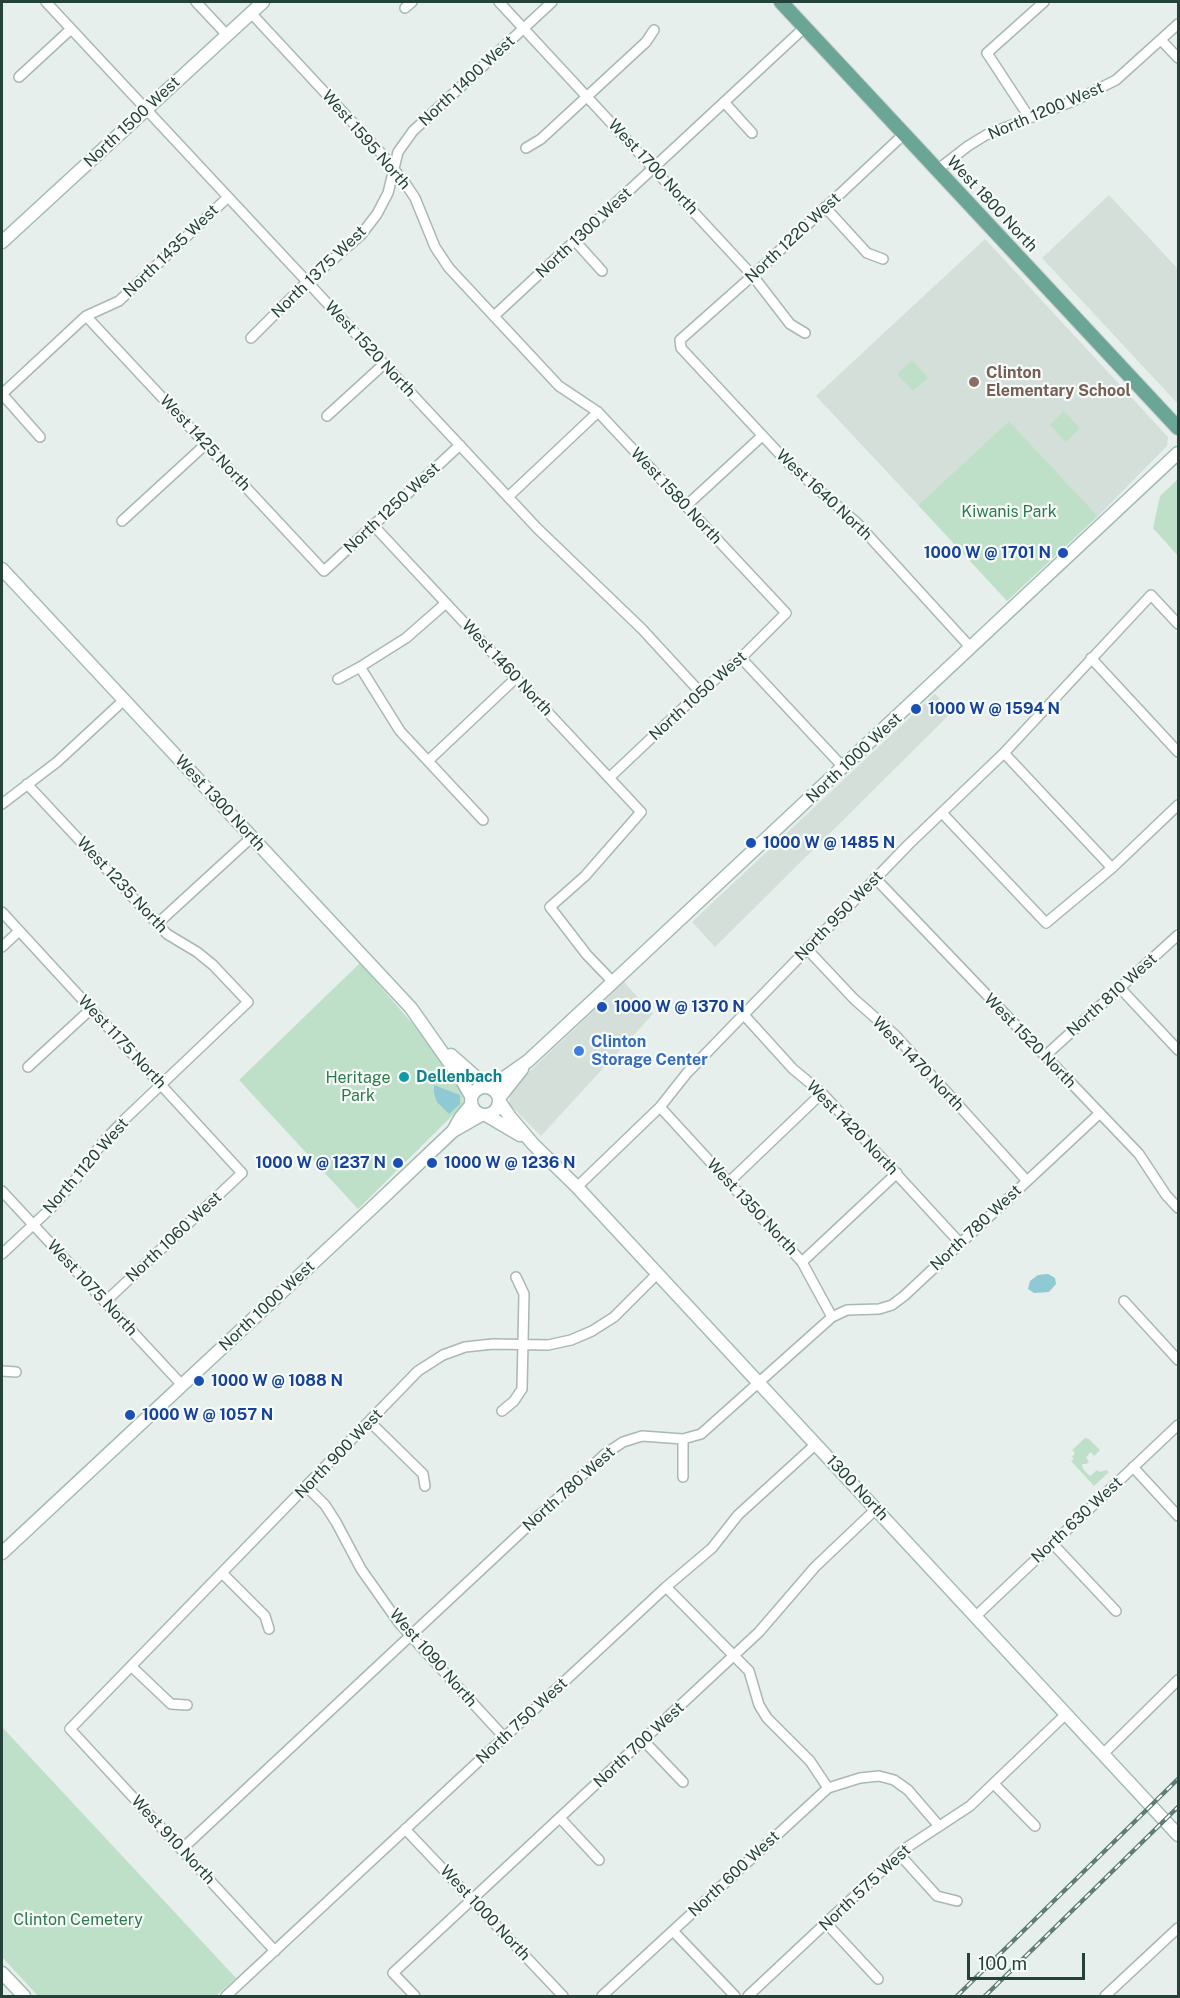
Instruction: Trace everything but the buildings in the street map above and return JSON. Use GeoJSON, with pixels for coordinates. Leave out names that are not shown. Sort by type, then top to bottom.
{"type":"FeatureCollection","features":[{"type":"Feature","properties":{"kind":"main road","name":"West 1800 North"},"geometry":{"type":"LineString","coordinates":[[781,2],[1179,428]]}},
{"type":"Feature","properties":{"kind":"street","name":"West 1520 North"},"geometry":{"type":"LineString","coordinates":[[46,2],[508,497],[568,559],[642,629],[700,692]]}},
{"type":"Feature","properties":{"kind":"street"},"geometry":{"type":"LineString","coordinates":[[196,2],[227,35]]}},
{"type":"Feature","properties":{"kind":"street","name":"North 1500 West"},"geometry":{"type":"LineString","coordinates":[[2,242],[263,2]]}},
{"type":"Feature","properties":{"kind":"street","name":"West 1700 North"},"geometry":{"type":"LineString","coordinates":[[499,2],[753,276],[790,324],[805,333]]}},
{"type":"Feature","properties":{"kind":"street","name":"North 1400 West"},"geometry":{"type":"LineString","coordinates":[[393,169],[399,152],[413,130],[552,2]]}},
{"type":"Feature","properties":{"kind":"street"},"geometry":{"type":"LineString","coordinates":[[1029,117],[987,53],[1044,2]]}},
{"type":"Feature","properties":{"kind":"street","name":"West 1595 North"},"geometry":{"type":"LineString","coordinates":[[251,13],[393,169],[415,198],[435,248],[449,268],[559,386]]}},
{"type":"Feature","properties":{"kind":"street","name":"North 1200 West"},"geometry":{"type":"LineString","coordinates":[[937,170],[976,140],[1076,100],[1116,80],[1179,24]]}},
{"type":"Feature","properties":{"kind":"street","name":"North 1300 West"},"geometry":{"type":"LineString","coordinates":[[494,316],[805,27]]}},
{"type":"Feature","properties":{"kind":"street"},"geometry":{"type":"LineString","coordinates":[[20,76],[70,29]]}},
{"type":"Feature","properties":{"kind":"street"},"geometry":{"type":"LineString","coordinates":[[526,148],[541,140],[646,42],[654,30]]}},
{"type":"Feature","properties":{"kind":"street"},"geometry":{"type":"LineString","coordinates":[[1161,40],[1179,58]]}},
{"type":"Feature","properties":{"kind":"street"},"geometry":{"type":"LineString","coordinates":[[724,102],[752,133]]}},
{"type":"Feature","properties":{"kind":"street","name":"North 1220 West"},"geometry":{"type":"LineString","coordinates":[[680,340],[753,276],[904,134]]}},
{"type":"Feature","properties":{"kind":"street","name":"North 1375 West"},"geometry":{"type":"LineString","coordinates":[[251,338],[307,282],[361,235],[377,214],[388,193],[393,169]]}},
{"type":"Feature","properties":{"kind":"street","name":"North 1435 West"},"geometry":{"type":"LineString","coordinates":[[2,394],[86,316],[119,301],[228,196]]}},
{"type":"Feature","properties":{"kind":"street"},"geometry":{"type":"LineString","coordinates":[[825,207],[867,253],[883,259]]}},
{"type":"Feature","properties":{"kind":"street"},"geometry":{"type":"LineString","coordinates":[[575,242],[602,271]]}},
{"type":"Feature","properties":{"kind":"street","name":"West 1425 North"},"geometry":{"type":"LineString","coordinates":[[86,316],[324,571]]}},
{"type":"Feature","properties":{"kind":"street","name":"West 1640 North"},"geometry":{"type":"LineString","coordinates":[[680,340],[681,348],[762,436],[806,481],[857,523],[971,648]]}},
{"type":"Feature","properties":{"kind":"street"},"geometry":{"type":"LineString","coordinates":[[327,416],[384,364]]}},
{"type":"Feature","properties":{"kind":"street","name":"West 1580 North"},"geometry":{"type":"LineString","coordinates":[[559,386],[598,412],[786,613]]}},
{"type":"Feature","properties":{"kind":"street"},"geometry":{"type":"LineString","coordinates":[[2,394],[40,437]]}},
{"type":"Feature","properties":{"kind":"street"},"geometry":{"type":"LineString","coordinates":[[508,497],[598,412]]}},
{"type":"Feature","properties":{"kind":"street"},"geometry":{"type":"LineString","coordinates":[[686,506],[762,436]]}},
{"type":"Feature","properties":{"kind":"street"},"geometry":{"type":"LineString","coordinates":[[122,521],[206,444]]}},
{"type":"Feature","properties":{"kind":"street","name":"North 1250 West"},"geometry":{"type":"LineString","coordinates":[[324,571],[460,445]]}},
{"type":"Feature","properties":{"kind":"street","name":"North 1000 West"},"geometry":{"type":"LineString","coordinates":[[488,1087],[528,1061],[1179,453]]}},
{"type":"Feature","properties":{"kind":"street","name":"West 1460 North"},"geometry":{"type":"LineString","coordinates":[[373,525],[641,812],[585,876],[550,907],[587,955],[613,982]]}},
{"type":"Feature","properties":{"kind":"street","name":"West 1300 North"},"geometry":{"type":"LineString","coordinates":[[2,569],[411,1008],[435,1040],[471,1101]]}},
{"type":"Feature","properties":{"kind":"street","name":"North 950 West"},"geometry":{"type":"LineString","coordinates":[[578,1187],[660,1107],[687,1073],[875,878],[1004,753],[1151,595],[1179,624]]}},
{"type":"Feature","properties":{"kind":"street"},"geometry":{"type":"LineString","coordinates":[[338,679],[360,668],[406,638],[446,603]]}},
{"type":"Feature","properties":{"kind":"street","name":"North 1050 West"},"geometry":{"type":"LineString","coordinates":[[609,778],[700,692],[741,658],[786,613]]}},
{"type":"Feature","properties":{"kind":"street"},"geometry":{"type":"LineString","coordinates":[[741,658],[843,767]]}},
{"type":"Feature","properties":{"kind":"street"},"geometry":{"type":"LineString","coordinates":[[1090,658],[1179,752]]}},
{"type":"Feature","properties":{"kind":"street"},"geometry":{"type":"LineString","coordinates":[[360,668],[400,731],[483,820]]}},
{"type":"Feature","properties":{"kind":"street"},"geometry":{"type":"LineString","coordinates":[[428,761],[516,678]]}},
{"type":"Feature","properties":{"kind":"street"},"geometry":{"type":"LineString","coordinates":[[2,804],[57,762],[124,700]]}},
{"type":"Feature","properties":{"kind":"street"},"geometry":{"type":"LineString","coordinates":[[1004,753],[1112,868]]}},
{"type":"Feature","properties":{"kind":"street","name":"West 1235 North"},"geometry":{"type":"LineString","coordinates":[[27,784],[166,934],[197,952],[213,965],[248,1002]]}},
{"type":"Feature","properties":{"kind":"street"},"geometry":{"type":"LineString","coordinates":[[942,813],[1046,923],[1112,868],[1179,805]]}},
{"type":"Feature","properties":{"kind":"street"},"geometry":{"type":"LineString","coordinates":[[157,924],[252,837]]}},
{"type":"Feature","properties":{"kind":"street","name":"West 1520 North"},"geometry":{"type":"LineString","coordinates":[[875,878],[1139,1154],[1166,1195],[1179,1208]]}},
{"type":"Feature","properties":{"kind":"street","name":"West 1175 North"},"geometry":{"type":"LineString","coordinates":[[2,912],[242,1173]]}},
{"type":"Feature","properties":{"kind":"street"},"geometry":{"type":"LineString","coordinates":[[2,947],[19,931]]}},
{"type":"Feature","properties":{"kind":"street","name":"North 810 West"},"geometry":{"type":"LineString","coordinates":[[1045,1056],[1179,935]]}},
{"type":"Feature","properties":{"kind":"street","name":"West 1470 North"},"geometry":{"type":"LineString","coordinates":[[807,950],[854,999],[895,1035],[1027,1181]]}},
{"type":"Feature","properties":{"kind":"street"},"geometry":{"type":"LineString","coordinates":[[1120,987],[1179,1050]]}},
{"type":"Feature","properties":{"kind":"street","name":"North 1120 West"},"geometry":{"type":"LineString","coordinates":[[2,1254],[51,1208],[103,1142],[248,1002]]}},
{"type":"Feature","properties":{"kind":"street"},"geometry":{"type":"LineString","coordinates":[[28,1067],[91,1009]]}},
{"type":"Feature","properties":{"kind":"street","name":"West 1420 North"},"geometry":{"type":"LineString","coordinates":[[744,1015],[793,1069],[822,1094],[897,1173],[960,1243]]}},
{"type":"Feature","properties":{"kind":"street","name":"West 1300 North"},"geometry":{"type":"LineString","coordinates":[[435,1040],[488,1087]]}},
{"type":"Feature","properties":{"kind":"street","name":"North 1000 West"},"geometry":{"type":"LineString","coordinates":[[499,1100],[528,1061]]}},
{"type":"Feature","properties":{"kind":"street"},"geometry":{"type":"LineString","coordinates":[[488,1087],[498,1094],[499,1100],[495,1112],[484,1115],[477,1113],[471,1101],[477,1089],[488,1087]]}},
{"type":"Feature","properties":{"kind":"street"},"geometry":{"type":"LineString","coordinates":[[729,1182],[822,1094]]}},
{"type":"Feature","properties":{"kind":"street","name":"1300 North"},"geometry":{"type":"LineString","coordinates":[[499,1100],[533,1144],[578,1187],[1179,1834]]}},
{"type":"Feature","properties":{"kind":"street","name":"North 1000 West"},"geometry":{"type":"LineString","coordinates":[[2,1554],[453,1131],[471,1101]]}},
{"type":"Feature","properties":{"kind":"street","name":"West 1350 North"},"geometry":{"type":"LineString","coordinates":[[660,1107],[802,1262],[832,1317]]}},
{"type":"Feature","properties":{"kind":"street","name":"North 780 West"},"geometry":{"type":"LineString","coordinates":[[182,1850],[605,1454],[622,1442],[642,1436],[683,1439],[701,1434],[832,1317],[847,1310],[879,1309],[892,1305],[1100,1113]]}},
{"type":"Feature","properties":{"kind":"street","name":"North 1000 West"},"geometry":{"type":"LineString","coordinates":[[453,1131],[484,1115]]}},
{"type":"Feature","properties":{"kind":"street","name":"1300 North"},"geometry":{"type":"LineString","coordinates":[[484,1115],[533,1144]]}},
{"type":"Feature","properties":{"kind":"street","name":"North 1060 West"},"geometry":{"type":"LineString","coordinates":[[105,1302],[242,1173]]}},
{"type":"Feature","properties":{"kind":"street"},"geometry":{"type":"LineString","coordinates":[[802,1262],[897,1173]]}},
{"type":"Feature","properties":{"kind":"street","name":"West 1075 North"},"geometry":{"type":"LineString","coordinates":[[2,1191],[182,1385]]}},
{"type":"Feature","properties":{"kind":"street","name":"North 900 West"},"geometry":{"type":"LineString","coordinates":[[70,1729],[418,1371],[443,1355],[465,1347],[548,1345],[571,1340],[592,1331],[614,1317],[657,1274]]}},
{"type":"Feature","properties":{"kind":"street"},"geometry":{"type":"LineString","coordinates":[[502,1411],[514,1401],[522,1389],[524,1294],[516,1277]]}},
{"type":"Feature","properties":{"kind":"street"},"geometry":{"type":"LineString","coordinates":[[1124,1301],[1179,1360]]}},
{"type":"Feature","properties":{"kind":"street"},"geometry":{"type":"LineString","coordinates":[[2,1371],[16,1372]]}},
{"type":"Feature","properties":{"kind":"street"},"geometry":{"type":"LineString","coordinates":[[370,1422],[423,1474],[425,1486]]}},
{"type":"Feature","properties":{"kind":"street","name":"North 630 West"},"geometry":{"type":"LineString","coordinates":[[976,1616],[1179,1425]]}},
{"type":"Feature","properties":{"kind":"street"},"geometry":{"type":"LineString","coordinates":[[683,1439],[683,1477]]}},
{"type":"Feature","properties":{"kind":"street","name":"North 750 West"},"geometry":{"type":"LineString","coordinates":[[226,1996],[666,1587],[712,1548],[738,1515],[816,1444]]}},
{"type":"Feature","properties":{"kind":"street"},"geometry":{"type":"LineString","coordinates":[[1132,1467],[1179,1516]]}},
{"type":"Feature","properties":{"kind":"street","name":"West 1090 North"},"geometry":{"type":"LineString","coordinates":[[307,1486],[325,1505],[361,1569],[399,1623],[504,1737]]}},
{"type":"Feature","properties":{"kind":"street","name":"North 700 West"},"geometry":{"type":"LineString","coordinates":[[415,1996],[393,1973],[759,1632],[815,1567],[876,1509]]}},
{"type":"Feature","properties":{"kind":"street"},"geometry":{"type":"LineString","coordinates":[[1052,1543],[1116,1611]]}},
{"type":"Feature","properties":{"kind":"street"},"geometry":{"type":"LineString","coordinates":[[222,1573],[266,1616],[269,1629]]}},
{"type":"Feature","properties":{"kind":"street"},"geometry":{"type":"LineString","coordinates":[[666,1587],[749,1671],[759,1706],[767,1718],[810,1761],[828,1788]]}},
{"type":"Feature","properties":{"kind":"street"},"geometry":{"type":"LineString","coordinates":[[132,1666],[171,1704],[187,1706]]}},
{"type":"Feature","properties":{"kind":"street"},"geometry":{"type":"LineString","coordinates":[[1104,1753],[1179,1680]]}},
{"type":"Feature","properties":{"kind":"street","name":"North 575 West"},"geometry":{"type":"LineString","coordinates":[[748,1996],[899,1854],[970,1806],[1066,1714]]}},
{"type":"Feature","properties":{"kind":"street","name":"West 910 North"},"geometry":{"type":"LineString","coordinates":[[70,1729],[275,1951]]}},
{"type":"Feature","properties":{"kind":"street"},"geometry":{"type":"LineString","coordinates":[[643,1740],[683,1782]]}},
{"type":"Feature","properties":{"kind":"street","name":"North 600 West"},"geometry":{"type":"LineString","coordinates":[[602,1996],[828,1788],[860,1778],[879,1776],[894,1780],[908,1790],[939,1826]]}},
{"type":"Feature","properties":{"kind":"street"},"geometry":{"type":"LineString","coordinates":[[994,1784],[1035,1826]]}},
{"type":"Feature","properties":{"kind":"street"},"geometry":{"type":"LineString","coordinates":[[560,1818],[599,1860]]}},
{"type":"Feature","properties":{"kind":"street","name":"West 1000 North"},"geometry":{"type":"LineString","coordinates":[[405,1829],[563,1996]]}},
{"type":"Feature","properties":{"kind":"street"},"geometry":{"type":"LineString","coordinates":[[899,1854],[937,1896],[957,1901]]}},
{"type":"Feature","properties":{"kind":"street"},"geometry":{"type":"LineString","coordinates":[[826,1923],[878,1979]]}},
{"type":"Feature","properties":{"kind":"street"},"geometry":{"type":"LineString","coordinates":[[1106,1996],[1179,1928]]}},
{"type":"Feature","properties":{"kind":"street"},"geometry":{"type":"LineString","coordinates":[[673,1931],[735,1996]]}},
{"type":"Feature","properties":{"kind":"street"},"geometry":{"type":"LineString","coordinates":[[2,1973],[21,1995]]}},
{"type":"Feature","properties":{"kind":"shaded area"},"geometry":{"type":"Polygon","coordinates":[[[1109,195],[1178,269],[1178,404],[1042,258],[1109,195]]]}},
{"type":"Feature","properties":{"kind":"shaded area","name":"Clinton Elementary School"},"geometry":{"type":"Polygon","coordinates":[[[985,239],[1168,437],[1167,446],[1098,516],[1009,421],[918,505],[816,396],[985,239]]]}},
{"type":"Feature","properties":{"kind":"shaded area"},"geometry":{"type":"Polygon","coordinates":[[[935,694],[953,711],[715,947],[692,922],[935,694]]]}},
{"type":"Feature","properties":{"kind":"shaded area"},"geometry":{"type":"Polygon","coordinates":[[[624,982],[653,1014],[541,1136],[509,1104],[511,1089],[624,982]]]}},
{"type":"Feature","properties":{"kind":"green space"},"geometry":{"type":"Polygon","coordinates":[[[912,360],[928,378],[913,391],[897,374],[912,360]]]}},
{"type":"Feature","properties":{"kind":"green space"},"geometry":{"type":"Polygon","coordinates":[[[1064,411],[1080,428],[1066,442],[1050,425],[1064,411]]]}},
{"type":"Feature","properties":{"kind":"green space","name":"Kiwanis Park"},"geometry":{"type":"Polygon","coordinates":[[[1009,421],[1098,516],[1007,601],[918,505],[1009,421]]]}},
{"type":"Feature","properties":{"kind":"green space"},"geometry":{"type":"Polygon","coordinates":[[[1178,479],[1178,556],[1153,528],[1160,496],[1178,479]]]}},
{"type":"Feature","properties":{"kind":"green space","name":"Heritage Park"},"geometry":{"type":"Polygon","coordinates":[[[360,963],[431,1045],[462,1085],[463,1105],[358,1209],[239,1080],[360,963]]]}},
{"type":"Feature","properties":{"kind":"green space"},"geometry":{"type":"Polygon","coordinates":[[[1085,1438],[1100,1450],[1094,1456],[1091,1452],[1086,1457],[1089,1462],[1082,1464],[1083,1469],[1090,1476],[1097,1470],[1109,1472],[1094,1486],[1071,1461],[1075,1453],[1072,1450],[1085,1438]]]}},
{"type":"Feature","properties":{"kind":"green space","name":"Clinton Cemetery"},"geometry":{"type":"Polygon","coordinates":[[[2,1727],[236,1978],[216,1996],[38,1996],[2,1957],[2,1727]]]}},
{"type":"Feature","properties":{"kind":"water"},"geometry":{"type":"Polygon","coordinates":[[[434,1085],[460,1095],[460,1104],[449,1114],[437,1102],[434,1085]]]}},
{"type":"Feature","properties":{"kind":"water"},"geometry":{"type":"Polygon","coordinates":[[[1048,1274],[1055,1278],[1056,1284],[1049,1292],[1034,1293],[1028,1289],[1030,1281],[1038,1275],[1048,1274]]]}},
{"type":"Feature","properties":{"kind":"railway"},"geometry":{"type":"LineString","coordinates":[[957,1996],[1178,1779]]}},
{"type":"Feature","properties":{"kind":"railway"},"geometry":{"type":"LineString","coordinates":[[985,1996],[1178,1807]]}},
{"type":"Feature","properties":{"kind":"place","name":"Clinton Elementary School"},"geometry":{"type":"Point","coordinates":[974,382]}},
{"type":"Feature","properties":{"kind":"place","name":"1000 W @ 1701 N"},"geometry":{"type":"Point","coordinates":[1063,553]}},
{"type":"Feature","properties":{"kind":"place","name":"1000 W @ 1594 N"},"geometry":{"type":"Point","coordinates":[916,709]}},
{"type":"Feature","properties":{"kind":"place","name":"1000 W @ 1485 N"},"geometry":{"type":"Point","coordinates":[751,843]}},
{"type":"Feature","properties":{"kind":"place","name":"1000 W @ 1370 N"},"geometry":{"type":"Point","coordinates":[602,1007]}},
{"type":"Feature","properties":{"kind":"place","name":"Clinton Storage Center"},"geometry":{"type":"Point","coordinates":[579,1051]}},
{"type":"Feature","properties":{"kind":"place","name":"Dellenbach"},"geometry":{"type":"Point","coordinates":[404,1077]}},
{"type":"Feature","properties":{"kind":"place","name":"1000 W @ 1237 N"},"geometry":{"type":"Point","coordinates":[398,1163]}},
{"type":"Feature","properties":{"kind":"place","name":"1000 W @ 1236 N"},"geometry":{"type":"Point","coordinates":[432,1163]}},
{"type":"Feature","properties":{"kind":"place","name":"1000 W @ 1088 N"},"geometry":{"type":"Point","coordinates":[199,1381]}},
{"type":"Feature","properties":{"kind":"place","name":"1000 W @ 1057 N"},"geometry":{"type":"Point","coordinates":[130,1415]}}]}
